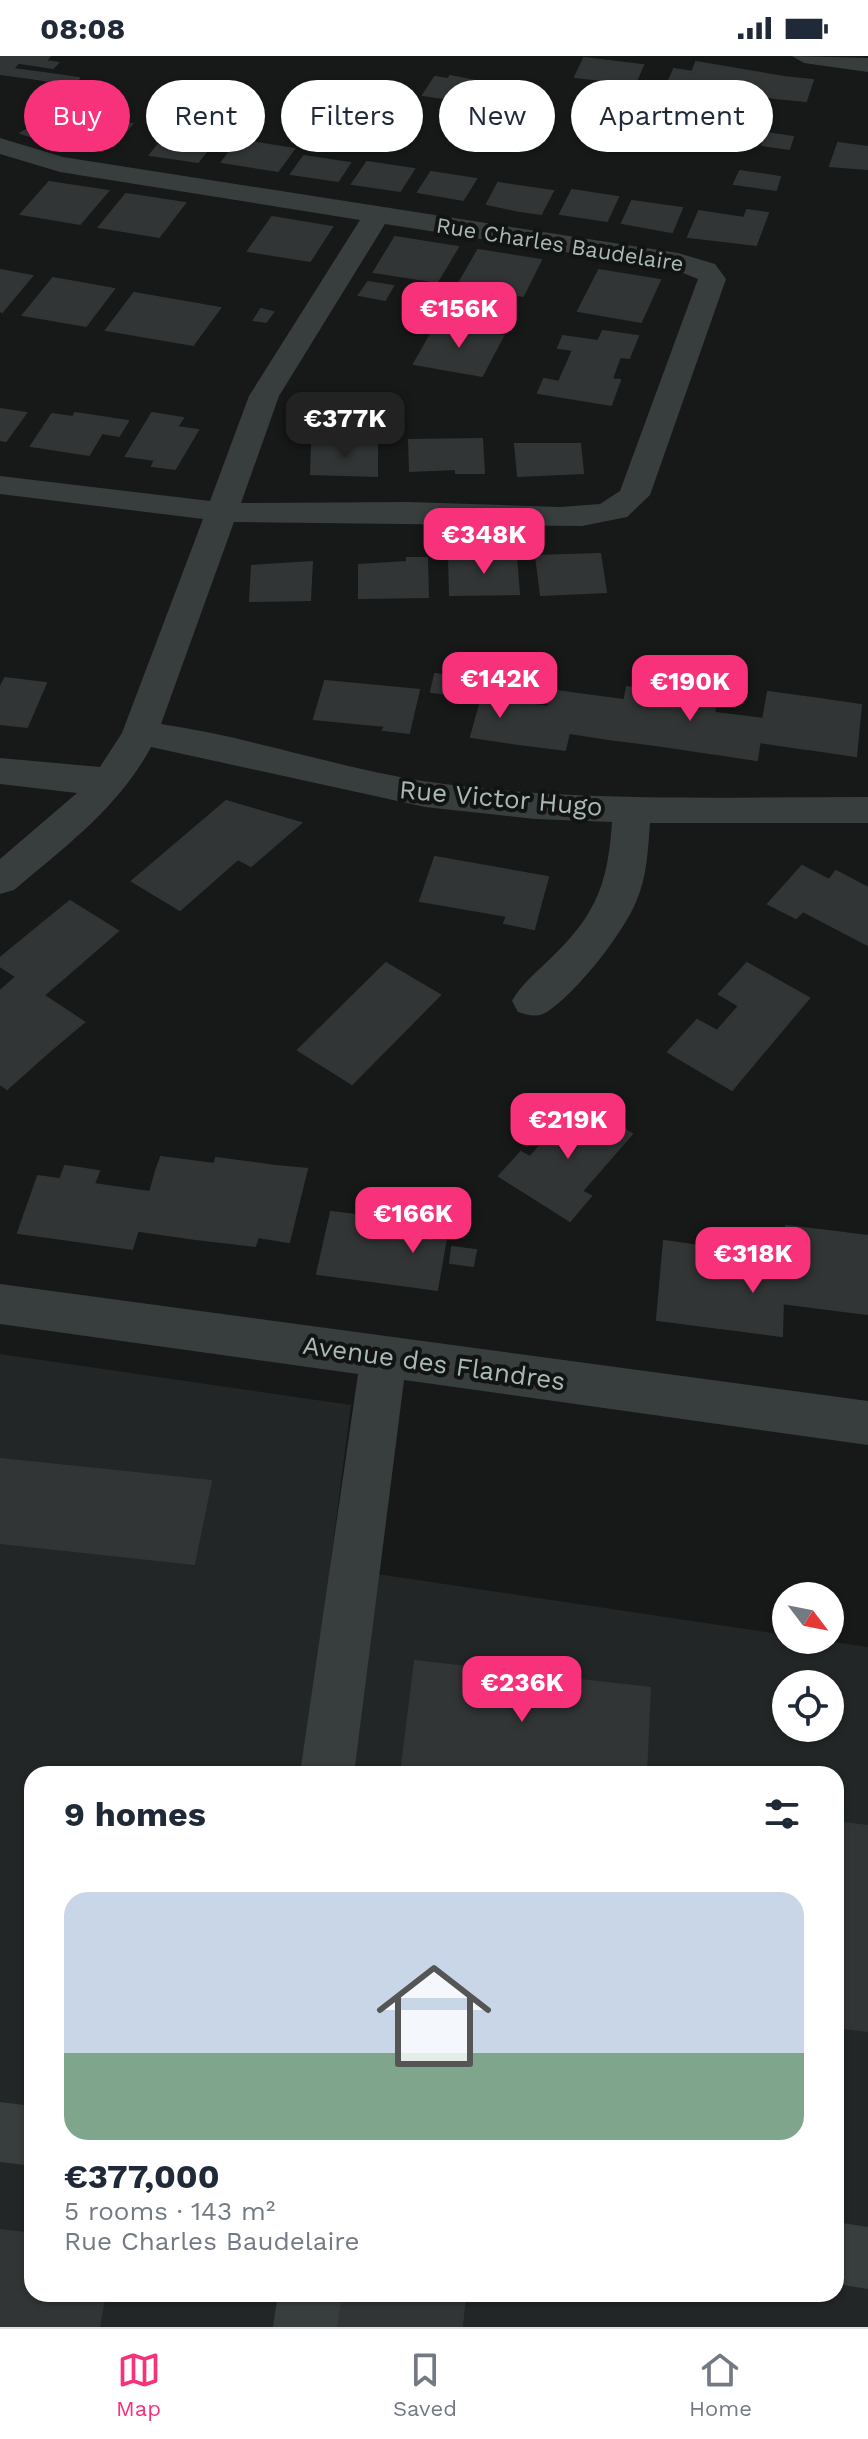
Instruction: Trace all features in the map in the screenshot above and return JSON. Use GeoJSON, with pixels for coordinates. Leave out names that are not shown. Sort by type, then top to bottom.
{"type":"FeatureCollection","features":[{"type":"Feature","properties":{"kind":"street"},"geometry":{"type":"LineString","coordinates":[[804,56],[868,65]]}},
{"type":"Feature","properties":{"kind":"street","name":"Rue Charles Baudelaire"},"geometry":{"type":"LineString","coordinates":[[0,146],[69,166],[678,261],[697,266],[710,274],[712,285],[634,495],[616,510],[588,516],[222,511],[63,489],[0,485]]}},
{"type":"Feature","properties":{"kind":"street"},"geometry":{"type":"LineString","coordinates":[[0,880],[78,814],[108,784],[140,733],[271,383],[377,215]]}},
{"type":"Feature","properties":{"kind":"street","name":"Rue Victor Hugo"},"geometry":{"type":"LineString","coordinates":[[140,733],[198,741],[348,781],[501,803],[632,809],[868,810]]}},
{"type":"Feature","properties":{"kind":"street"},"geometry":{"type":"LineString","coordinates":[[0,771],[108,784]]}},
{"type":"Feature","properties":{"kind":"street"},"geometry":{"type":"LineString","coordinates":[[532,1001],[592,940],[617,903],[626,870],[632,809]]}},
{"type":"Feature","properties":{"kind":"street","name":"Avenue des Flandres"},"geometry":{"type":"LineString","coordinates":[[0,1304],[868,1423]]}},
{"type":"Feature","properties":{"kind":"street"},"geometry":{"type":"LineString","coordinates":[[328,1766],[384,1356]]}},
{"type":"Feature","properties":{"kind":"street"},"geometry":{"type":"LineString","coordinates":[[0,2132],[24,2135]]}},
{"type":"Feature","properties":{"kind":"street"},"geometry":{"type":"LineString","coordinates":[[844,2254],[868,2258]]}},
{"type":"Feature","properties":{"kind":"street"},"geometry":{"type":"LineString","coordinates":[[305,2327],[309,2302]]}},
{"type":"Feature","properties":{"kind":"shaded area"},"geometry":{"type":"Polygon","coordinates":[[[0,1354],[351,1405],[330,1567],[772,1633],[772,1654],[844,1654],[844,1644],[868,1647],[868,2327],[0,2327],[0,1354]]]}},
{"type":"Feature","properties":{"kind":"building"},"geometry":{"type":"Polygon","coordinates":[[[0,56],[50,56],[46,61],[58,63],[53,68],[0,60],[0,56]]]}},
{"type":"Feature","properties":{"kind":"building"},"geometry":{"type":"Polygon","coordinates":[[[584,58],[643,65],[637,80],[575,77],[584,58]]]}},
{"type":"Feature","properties":{"kind":"building"},"geometry":{"type":"Polygon","coordinates":[[[0,60],[18,63],[13,69],[43,73],[37,79],[0,74],[0,60]]]}},
{"type":"Feature","properties":{"kind":"building"},"geometry":{"type":"Polygon","coordinates":[[[696,62],[813,80],[806,101],[773,98],[773,80],[689,80],[696,62]]]}},
{"type":"Feature","properties":{"kind":"building"},"geometry":{"type":"Polygon","coordinates":[[[674,69],[693,72],[689,80],[669,80],[674,69]]]}},
{"type":"Feature","properties":{"kind":"building"},"geometry":{"type":"Polygon","coordinates":[[[43,73],[79,78],[78,80],[37,79],[43,73]]]}},
{"type":"Feature","properties":{"kind":"building"},"geometry":{"type":"Polygon","coordinates":[[[450,76],[470,80],[447,80],[450,76]]]}},
{"type":"Feature","properties":{"kind":"building"},"geometry":{"type":"Polygon","coordinates":[[[435,77],[447,79],[439,80],[436,97],[423,95],[435,77]]]}},
{"type":"Feature","properties":{"kind":"building"},"geometry":{"type":"Polygon","coordinates":[[[773,134],[780,135],[773,147],[773,134]]]}},
{"type":"Feature","properties":{"kind":"building"},"geometry":{"type":"Polygon","coordinates":[[[780,135],[793,137],[789,149],[775,147],[780,135]]]}},
{"type":"Feature","properties":{"kind":"building"},"geometry":{"type":"Polygon","coordinates":[[[838,143],[868,147],[868,169],[830,166],[838,143]]]}},
{"type":"Feature","properties":{"kind":"building"},"geometry":{"type":"Polygon","coordinates":[[[265,144],[281,147],[281,152],[292,152],[278,171],[222,162],[229,152],[265,152],[265,144]]]}},
{"type":"Feature","properties":{"kind":"building"},"geometry":{"type":"Polygon","coordinates":[[[152,152],[206,152],[198,162],[150,155],[152,152]]]}},
{"type":"Feature","properties":{"kind":"building"},"geometry":{"type":"Polygon","coordinates":[[[304,156],[350,163],[338,181],[291,174],[304,156]]]}},
{"type":"Feature","properties":{"kind":"building"},"geometry":{"type":"Polygon","coordinates":[[[367,162],[414,169],[400,191],[352,184],[367,162]]]}},
{"type":"Feature","properties":{"kind":"building"},"geometry":{"type":"Polygon","coordinates":[[[740,171],[753,173],[748,186],[734,184],[740,171]]]}},
{"type":"Feature","properties":{"kind":"building"},"geometry":{"type":"Polygon","coordinates":[[[431,172],[476,179],[463,200],[418,192],[431,172]]]}},
{"type":"Feature","properties":{"kind":"building"},"geometry":{"type":"Polygon","coordinates":[[[753,173],[767,175],[762,188],[748,186],[753,173]]]}},
{"type":"Feature","properties":{"kind":"building"},"geometry":{"type":"Polygon","coordinates":[[[767,175],[780,177],[776,190],[762,188],[767,175]]]}},
{"type":"Feature","properties":{"kind":"building"},"geometry":{"type":"Polygon","coordinates":[[[49,182],[108,191],[80,224],[21,214],[49,182]]]}},
{"type":"Feature","properties":{"kind":"building"},"geometry":{"type":"Polygon","coordinates":[[[498,183],[553,191],[541,214],[520,211],[487,204],[498,183]]]}},
{"type":"Feature","properties":{"kind":"building"},"geometry":{"type":"Polygon","coordinates":[[[572,190],[618,197],[607,221],[560,214],[572,190]]]}},
{"type":"Feature","properties":{"kind":"building"},"geometry":{"type":"Polygon","coordinates":[[[126,194],[185,203],[159,237],[99,227],[126,194]]]}},
{"type":"Feature","properties":{"kind":"building"},"geometry":{"type":"Polygon","coordinates":[[[632,201],[682,208],[672,232],[622,223],[632,201]]]}},
{"type":"Feature","properties":{"kind":"building"},"geometry":{"type":"Polygon","coordinates":[[[747,210],[768,213],[756,245],[688,237],[699,211],[744,218],[747,210]]]}},
{"type":"Feature","properties":{"kind":"building"},"geometry":{"type":"Polygon","coordinates":[[[272,217],[332,227],[310,261],[248,251],[272,217]]]}},
{"type":"Feature","properties":{"kind":"building"},"geometry":{"type":"Polygon","coordinates":[[[395,237],[458,247],[437,282],[374,272],[395,237]]]}},
{"type":"Feature","properties":{"kind":"building"},"geometry":{"type":"Polygon","coordinates":[[[478,250],[541,260],[523,296],[458,285],[478,250]]]}},
{"type":"Feature","properties":{"kind":"building"},"geometry":{"type":"Polygon","coordinates":[[[0,270],[32,276],[2,312],[0,311],[0,270]]]}},
{"type":"Feature","properties":{"kind":"building"},"geometry":{"type":"Polygon","coordinates":[[[599,270],[660,280],[641,322],[578,311],[599,270]]]}},
{"type":"Feature","properties":{"kind":"building"},"geometry":{"type":"Polygon","coordinates":[[[53,278],[114,289],[86,326],[23,315],[53,278]]]}},
{"type":"Feature","properties":{"kind":"building"},"geometry":{"type":"Polygon","coordinates":[[[368,282],[393,286],[385,300],[359,295],[368,282]]]}},
{"type":"Feature","properties":{"kind":"building"},"geometry":{"type":"Polygon","coordinates":[[[134,293],[220,308],[193,345],[106,330],[134,293]]]}},
{"type":"Feature","properties":{"kind":"building"},"geometry":{"type":"Polygon","coordinates":[[[261,309],[273,312],[266,322],[254,320],[261,309]]]}},
{"type":"Feature","properties":{"kind":"building"},"geometry":{"type":"Polygon","coordinates":[[[436,325],[503,336],[482,376],[414,364],[436,325]]]}},
{"type":"Feature","properties":{"kind":"building"},"geometry":{"type":"Polygon","coordinates":[[[603,331],[638,336],[629,358],[620,357],[612,379],[620,380],[611,405],[538,393],[544,379],[559,382],[573,350],[558,348],[563,336],[598,341],[603,331]]]}},
{"type":"Feature","properties":{"kind":"building"},"geometry":{"type":"Polygon","coordinates":[[[0,409],[26,413],[6,441],[0,440],[0,409]]]}},
{"type":"Feature","properties":{"kind":"building"},"geometry":{"type":"Polygon","coordinates":[[[75,413],[128,421],[119,436],[102,433],[89,455],[31,446],[52,414],[73,417],[75,413]]]}},
{"type":"Feature","properties":{"kind":"building"},"geometry":{"type":"Polygon","coordinates":[[[152,413],[183,418],[177,427],[198,430],[175,469],[152,466],[155,460],[126,456],[152,413]]]}},
{"type":"Feature","properties":{"kind":"building"},"geometry":{"type":"Polygon","coordinates":[[[482,439],[484,473],[456,473],[456,469],[410,471],[409,440],[482,439]]]}},
{"type":"Feature","properties":{"kind":"building"},"geometry":{"type":"Polygon","coordinates":[[[515,444],[580,444],[583,473],[518,476],[515,444]]]}},
{"type":"Feature","properties":{"kind":"building"},"geometry":{"type":"Polygon","coordinates":[[[312,445],[377,445],[377,476],[311,474],[312,445]]]}},
{"type":"Feature","properties":{"kind":"building"},"geometry":{"type":"Polygon","coordinates":[[[600,554],[606,592],[541,595],[536,556],[600,554]]]}},
{"type":"Feature","properties":{"kind":"building"},"geometry":{"type":"Polygon","coordinates":[[[516,557],[519,594],[450,595],[449,558],[516,557]]]}},
{"type":"Feature","properties":{"kind":"building"},"geometry":{"type":"Polygon","coordinates":[[[407,558],[427,558],[428,597],[359,598],[359,565],[407,562],[407,558]]]}},
{"type":"Feature","properties":{"kind":"building"},"geometry":{"type":"Polygon","coordinates":[[[312,562],[310,600],[250,601],[252,566],[312,562]]]}},
{"type":"Feature","properties":{"kind":"building"},"geometry":{"type":"Polygon","coordinates":[[[435,674],[451,676],[447,694],[431,692],[435,674]]]}},
{"type":"Feature","properties":{"kind":"building"},"geometry":{"type":"Polygon","coordinates":[[[5,678],[46,683],[27,727],[0,724],[0,688],[5,678]]]}},
{"type":"Feature","properties":{"kind":"building"},"geometry":{"type":"Polygon","coordinates":[[[325,681],[419,690],[409,733],[383,730],[385,726],[314,719],[325,681]]]}},
{"type":"Feature","properties":{"kind":"building"},"geometry":{"type":"Polygon","coordinates":[[[627,687],[673,693],[662,746],[616,740],[627,687]]]}},
{"type":"Feature","properties":{"kind":"building"},"geometry":{"type":"Polygon","coordinates":[[[551,690],[578,694],[565,750],[518,744],[529,704],[548,707],[551,690]]]}},
{"type":"Feature","properties":{"kind":"building"},"geometry":{"type":"Polygon","coordinates":[[[768,692],[813,698],[807,749],[759,742],[768,692]]]}},
{"type":"Feature","properties":{"kind":"building"},"geometry":{"type":"Polygon","coordinates":[[[673,693],[716,699],[710,753],[662,746],[673,693]]]}},
{"type":"Feature","properties":{"kind":"building"},"geometry":{"type":"Polygon","coordinates":[[[578,694],[624,700],[616,740],[569,733],[578,694]]]}},
{"type":"Feature","properties":{"kind":"building"},"geometry":{"type":"Polygon","coordinates":[[[482,697],[529,704],[518,744],[471,737],[482,697]]]}},
{"type":"Feature","properties":{"kind":"building"},"geometry":{"type":"Polygon","coordinates":[[[813,698],[861,705],[856,756],[807,749],[813,698]]]}},
{"type":"Feature","properties":{"kind":"building"},"geometry":{"type":"Polygon","coordinates":[[[716,713],[763,719],[757,760],[710,753],[716,713]]]}},
{"type":"Feature","properties":{"kind":"building"},"geometry":{"type":"Polygon","coordinates":[[[226,801],[301,823],[251,866],[238,859],[180,910],[132,881],[226,801]]]}},
{"type":"Feature","properties":{"kind":"building"},"geometry":{"type":"Polygon","coordinates":[[[435,857],[548,877],[534,929],[504,923],[507,916],[420,901],[435,857]]]}},
{"type":"Feature","properties":{"kind":"building"},"geometry":{"type":"Polygon","coordinates":[[[802,866],[829,880],[836,871],[868,888],[868,945],[803,911],[796,918],[768,904],[802,866]]]}},
{"type":"Feature","properties":{"kind":"building"},"geometry":{"type":"Polygon","coordinates":[[[70,901],[118,931],[81,963],[32,932],[70,901]]]}},
{"type":"Feature","properties":{"kind":"building"},"geometry":{"type":"Polygon","coordinates":[[[32,932],[81,963],[44,995],[0,966],[0,958],[32,932]]]}},
{"type":"Feature","properties":{"kind":"building"},"geometry":{"type":"Polygon","coordinates":[[[386,963],[440,995],[352,1084],[298,1050],[386,963]]]}},
{"type":"Feature","properties":{"kind":"building"},"geometry":{"type":"Polygon","coordinates":[[[747,963],[809,998],[732,1090],[668,1052],[697,1020],[717,1031],[739,1006],[719,994],[747,963]]]}},
{"type":"Feature","properties":{"kind":"building"},"geometry":{"type":"Polygon","coordinates":[[[16,977],[84,1022],[45,1055],[0,1025],[0,991],[16,977]]]}},
{"type":"Feature","properties":{"kind":"building"},"geometry":{"type":"Polygon","coordinates":[[[0,1025],[45,1055],[7,1089],[0,1084],[0,1025]]]}},
{"type":"Feature","properties":{"kind":"building"},"geometry":{"type":"Polygon","coordinates":[[[580,1102],[632,1134],[582,1191],[591,1196],[570,1221],[499,1176],[521,1152],[530,1157],[580,1102]]]}},
{"type":"Feature","properties":{"kind":"building"},"geometry":{"type":"Polygon","coordinates":[[[161,1157],[215,1164],[211,1178],[156,1171],[161,1157]]]}},
{"type":"Feature","properties":{"kind":"building"},"geometry":{"type":"Polygon","coordinates":[[[216,1158],[276,1166],[272,1181],[303,1185],[289,1242],[258,1237],[255,1246],[195,1239],[216,1158]]]}},
{"type":"Feature","properties":{"kind":"building"},"geometry":{"type":"Polygon","coordinates":[[[65,1166],[99,1171],[94,1184],[60,1180],[65,1166]]]}},
{"type":"Feature","properties":{"kind":"building"},"geometry":{"type":"Polygon","coordinates":[[[276,1166],[307,1169],[303,1185],[272,1181],[276,1166]]]}},
{"type":"Feature","properties":{"kind":"building"},"geometry":{"type":"Polygon","coordinates":[[[156,1171],[211,1178],[195,1239],[139,1231],[156,1171]]]}},
{"type":"Feature","properties":{"kind":"building"},"geometry":{"type":"Polygon","coordinates":[[[38,1176],[94,1184],[76,1241],[18,1233],[38,1176]]]}},
{"type":"Feature","properties":{"kind":"building"},"geometry":{"type":"Polygon","coordinates":[[[94,1184],[150,1192],[132,1249],[76,1241],[94,1184]]]}},
{"type":"Feature","properties":{"kind":"building"},"geometry":{"type":"Polygon","coordinates":[[[331,1212],[390,1219],[378,1282],[317,1274],[331,1212]]]}},
{"type":"Feature","properties":{"kind":"building"},"geometry":{"type":"Polygon","coordinates":[[[390,1219],[448,1227],[437,1290],[378,1282],[390,1219]]]}},
{"type":"Feature","properties":{"kind":"building"},"geometry":{"type":"Polygon","coordinates":[[[786,1226],[844,1233],[844,1247],[784,1240],[786,1226]]]}},
{"type":"Feature","properties":{"kind":"building"},"geometry":{"type":"Polygon","coordinates":[[[844,1233],[868,1236],[868,1251],[844,1247],[844,1233]]]}},
{"type":"Feature","properties":{"kind":"building"},"geometry":{"type":"Polygon","coordinates":[[[700,1240],[726,1243],[720,1328],[657,1320],[664,1241],[699,1246],[700,1240]]]}},
{"type":"Feature","properties":{"kind":"building"},"geometry":{"type":"Polygon","coordinates":[[[784,1240],[844,1247],[844,1311],[782,1303],[784,1240]]]}},
{"type":"Feature","properties":{"kind":"building"},"geometry":{"type":"Polygon","coordinates":[[[452,1247],[476,1250],[473,1266],[450,1263],[452,1247]]]}},
{"type":"Feature","properties":{"kind":"building"},"geometry":{"type":"Polygon","coordinates":[[[844,1247],[868,1251],[868,1314],[844,1311],[844,1247]]]}},
{"type":"Feature","properties":{"kind":"building"},"geometry":{"type":"Polygon","coordinates":[[[760,1254],[784,1257],[782,1336],[720,1328],[724,1258],[760,1263],[760,1254]]]}},
{"type":"Feature","properties":{"kind":"building"},"geometry":{"type":"Polygon","coordinates":[[[0,1459],[211,1481],[194,1564],[0,1543],[0,1459]]]}},
{"type":"Feature","properties":{"kind":"building"},"geometry":{"type":"Polygon","coordinates":[[[415,1661],[650,1688],[646,1766],[402,1766],[415,1661]]]}},
{"type":"Feature","properties":{"kind":"building"},"geometry":{"type":"Polygon","coordinates":[[[844,1823],[868,1826],[868,2031],[844,2028],[844,1823]]]}},
{"type":"Feature","properties":{"kind":"building"},"geometry":{"type":"Polygon","coordinates":[[[0,2230],[24,2233],[24,2302],[104,2302],[99,2327],[0,2327],[0,2230]]]}},
{"type":"Feature","properties":{"kind":"building"},"geometry":{"type":"Polygon","coordinates":[[[328,2302],[464,2302],[462,2327],[324,2327],[328,2302]]]}}]}
